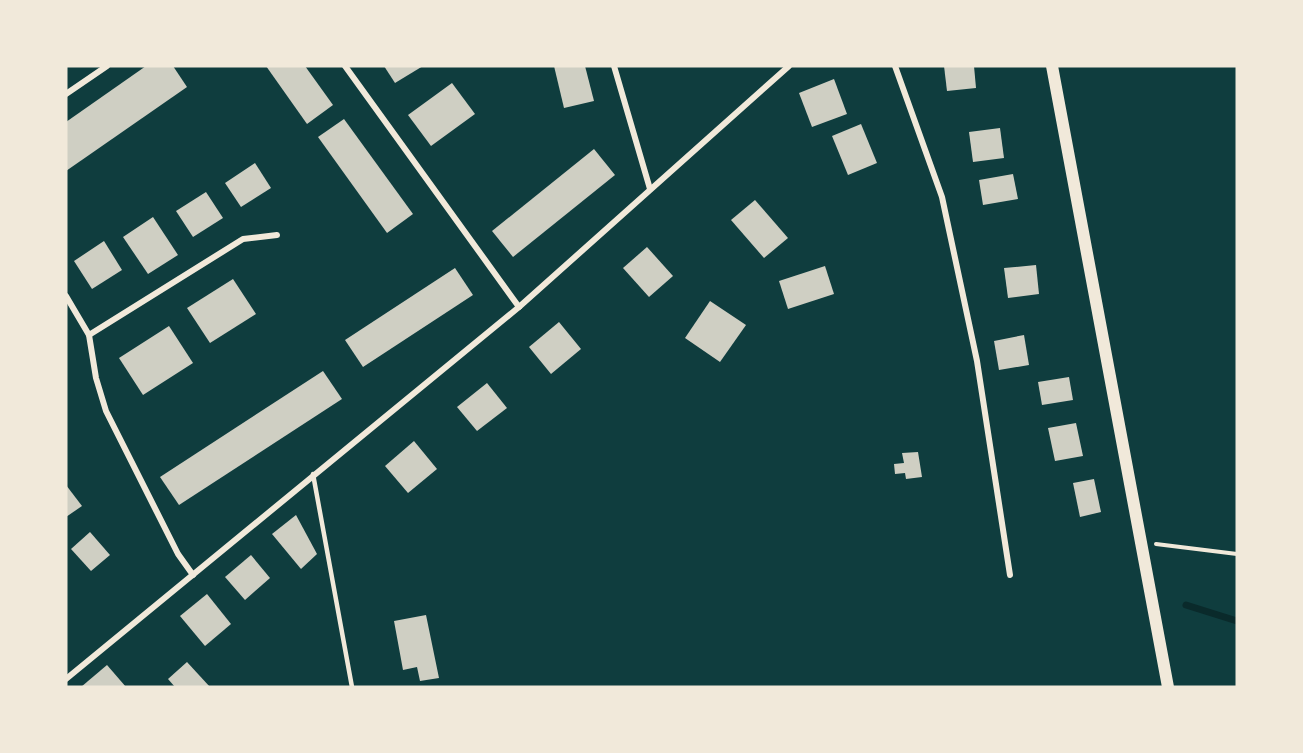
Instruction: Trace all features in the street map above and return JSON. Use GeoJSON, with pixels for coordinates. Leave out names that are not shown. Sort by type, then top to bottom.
{"type":"FeatureCollection","features":[{"type":"Feature","properties":{"kind":"main road"},"geometry":{"type":"LineString","coordinates":[[1052,66],[1168,687]]}},
{"type":"Feature","properties":{"kind":"street"},"geometry":{"type":"LineString","coordinates":[[66,94],[107,66]]}},
{"type":"Feature","properties":{"kind":"street"},"geometry":{"type":"LineString","coordinates":[[345,66],[519,307]]}},
{"type":"Feature","properties":{"kind":"street"},"geometry":{"type":"LineString","coordinates":[[614,66],[650,189]]}},
{"type":"Feature","properties":{"kind":"street"},"geometry":{"type":"LineString","coordinates":[[66,679],[519,307],[789,66]]}},
{"type":"Feature","properties":{"kind":"street"},"geometry":{"type":"LineString","coordinates":[[895,66],[942,197],[977,361],[1010,575]]}},
{"type":"Feature","properties":{"kind":"street"},"geometry":{"type":"LineString","coordinates":[[89,335],[243,239],[277,235]]}},
{"type":"Feature","properties":{"kind":"street"},"geometry":{"type":"LineString","coordinates":[[66,296],[89,335],[96,378],[106,411],[178,554],[193,575]]}},
{"type":"Feature","properties":{"kind":"lane"},"geometry":{"type":"LineString","coordinates":[[313,474],[352,687]]}},
{"type":"Feature","properties":{"kind":"path"},"geometry":{"type":"LineString","coordinates":[[1141,543],[1237,554]]}},
{"type":"Feature","properties":{"kind":"building"},"geometry":{"type":"Polygon","coordinates":[[[146,66],[173,66],[187,87],[66,171],[66,122],[146,66]]]}},
{"type":"Feature","properties":{"kind":"building"},"geometry":{"type":"Polygon","coordinates":[[[266,66],[305,66],[333,105],[307,124],[266,66]]]}},
{"type":"Feature","properties":{"kind":"building"},"geometry":{"type":"Polygon","coordinates":[[[384,66],[423,66],[395,83],[384,66]]]}},
{"type":"Feature","properties":{"kind":"building"},"geometry":{"type":"Polygon","coordinates":[[[554,66],[585,66],[594,101],[564,108],[554,66]]]}},
{"type":"Feature","properties":{"kind":"building"},"geometry":{"type":"Polygon","coordinates":[[[944,66],[974,66],[976,88],[947,91],[944,66]]]}},
{"type":"Feature","properties":{"kind":"building"},"geometry":{"type":"Polygon","coordinates":[[[834,79],[847,114],[812,127],[799,93],[834,79]]]}},
{"type":"Feature","properties":{"kind":"building"},"geometry":{"type":"Polygon","coordinates":[[[452,83],[475,114],[431,146],[408,115],[452,83]]]}},
{"type":"Feature","properties":{"kind":"building"},"geometry":{"type":"Polygon","coordinates":[[[344,119],[413,214],[387,233],[318,137],[344,119]]]}},
{"type":"Feature","properties":{"kind":"building"},"geometry":{"type":"Polygon","coordinates":[[[861,124],[877,163],[848,175],[832,136],[861,124]]]}},
{"type":"Feature","properties":{"kind":"building"},"geometry":{"type":"Polygon","coordinates":[[[1000,128],[1004,158],[973,162],[969,132],[1000,128]]]}},
{"type":"Feature","properties":{"kind":"building"},"geometry":{"type":"Polygon","coordinates":[[[594,149],[615,175],[513,257],[492,231],[594,149]]]}},
{"type":"Feature","properties":{"kind":"building"},"geometry":{"type":"Polygon","coordinates":[[[255,163],[271,188],[241,207],[225,183],[255,163]]]}},
{"type":"Feature","properties":{"kind":"building"},"geometry":{"type":"Polygon","coordinates":[[[1013,174],[1018,199],[983,205],[979,180],[1013,174]]]}},
{"type":"Feature","properties":{"kind":"building"},"geometry":{"type":"Polygon","coordinates":[[[206,192],[223,218],[193,237],[176,211],[206,192]]]}},
{"type":"Feature","properties":{"kind":"building"},"geometry":{"type":"Polygon","coordinates":[[[755,200],[788,238],[764,258],[731,220],[755,200]]]}},
{"type":"Feature","properties":{"kind":"building"},"geometry":{"type":"Polygon","coordinates":[[[153,217],[178,255],[148,274],[123,237],[153,217]]]}},
{"type":"Feature","properties":{"kind":"building"},"geometry":{"type":"Polygon","coordinates":[[[104,241],[122,270],[92,289],[74,261],[104,241]]]}},
{"type":"Feature","properties":{"kind":"building"},"geometry":{"type":"Polygon","coordinates":[[[647,247],[673,276],[649,297],[623,268],[647,247]]]}},
{"type":"Feature","properties":{"kind":"building"},"geometry":{"type":"Polygon","coordinates":[[[1036,265],[1039,294],[1008,298],[1004,268],[1036,265]]]}},
{"type":"Feature","properties":{"kind":"building"},"geometry":{"type":"Polygon","coordinates":[[[825,266],[834,294],[788,309],[779,281],[825,266]]]}},
{"type":"Feature","properties":{"kind":"building"},"geometry":{"type":"Polygon","coordinates":[[[455,268],[473,295],[363,367],[345,340],[455,268]]]}},
{"type":"Feature","properties":{"kind":"building"},"geometry":{"type":"Polygon","coordinates":[[[233,279],[256,314],[210,343],[187,308],[233,279]]]}},
{"type":"Feature","properties":{"kind":"building"},"geometry":{"type":"Polygon","coordinates":[[[710,301],[746,325],[720,362],[685,338],[710,301]]]}},
{"type":"Feature","properties":{"kind":"building"},"geometry":{"type":"Polygon","coordinates":[[[559,322],[581,349],[551,374],[529,347],[559,322]]]}},
{"type":"Feature","properties":{"kind":"building"},"geometry":{"type":"Polygon","coordinates":[[[169,326],[193,363],[143,395],[119,358],[169,326]]]}},
{"type":"Feature","properties":{"kind":"building"},"geometry":{"type":"Polygon","coordinates":[[[1024,335],[1029,365],[999,370],[994,341],[1024,335]]]}},
{"type":"Feature","properties":{"kind":"building"},"geometry":{"type":"Polygon","coordinates":[[[323,371],[342,399],[179,505],[160,477],[323,371]]]}},
{"type":"Feature","properties":{"kind":"building"},"geometry":{"type":"Polygon","coordinates":[[[1069,377],[1073,400],[1042,405],[1038,382],[1069,377]]]}},
{"type":"Feature","properties":{"kind":"building"},"geometry":{"type":"Polygon","coordinates":[[[487,383],[507,408],[477,431],[457,407],[487,383]]]}},
{"type":"Feature","properties":{"kind":"building"},"geometry":{"type":"Polygon","coordinates":[[[1076,423],[1083,456],[1055,461],[1048,428],[1076,423]]]}},
{"type":"Feature","properties":{"kind":"building"},"geometry":{"type":"Polygon","coordinates":[[[414,441],[437,469],[408,493],[385,466],[414,441]]]}},
{"type":"Feature","properties":{"kind":"building"},"geometry":{"type":"Polygon","coordinates":[[[918,452],[922,477],[906,479],[905,473],[895,474],[894,464],[904,463],[902,453],[918,452]]]}},
{"type":"Feature","properties":{"kind":"building"},"geometry":{"type":"Polygon","coordinates":[[[1094,479],[1101,512],[1080,517],[1073,483],[1094,479]]]}},
{"type":"Feature","properties":{"kind":"building"},"geometry":{"type":"Polygon","coordinates":[[[66,485],[82,506],[66,517],[66,485]]]}},
{"type":"Feature","properties":{"kind":"building"},"geometry":{"type":"Polygon","coordinates":[[[296,515],[317,554],[301,569],[272,534],[296,515]]]}},
{"type":"Feature","properties":{"kind":"building"},"geometry":{"type":"Polygon","coordinates":[[[90,532],[110,555],[91,571],[71,549],[90,532]]]}},
{"type":"Feature","properties":{"kind":"building"},"geometry":{"type":"Polygon","coordinates":[[[251,555],[270,578],[245,600],[225,577],[251,555]]]}},
{"type":"Feature","properties":{"kind":"building"},"geometry":{"type":"Polygon","coordinates":[[[207,594],[231,624],[205,646],[180,616],[207,594]]]}},
{"type":"Feature","properties":{"kind":"building"},"geometry":{"type":"Polygon","coordinates":[[[426,615],[439,678],[420,681],[417,667],[403,670],[394,621],[426,615]]]}},
{"type":"Feature","properties":{"kind":"building"},"geometry":{"type":"Polygon","coordinates":[[[187,662],[210,687],[175,687],[168,679],[187,662]]]}},
{"type":"Feature","properties":{"kind":"building"},"geometry":{"type":"Polygon","coordinates":[[[107,665],[126,687],[81,687],[107,665]]]}},
{"type":"Feature","properties":{"kind":"waterway"},"geometry":{"type":"LineString","coordinates":[[1186,605],[1237,621]]}}]}
